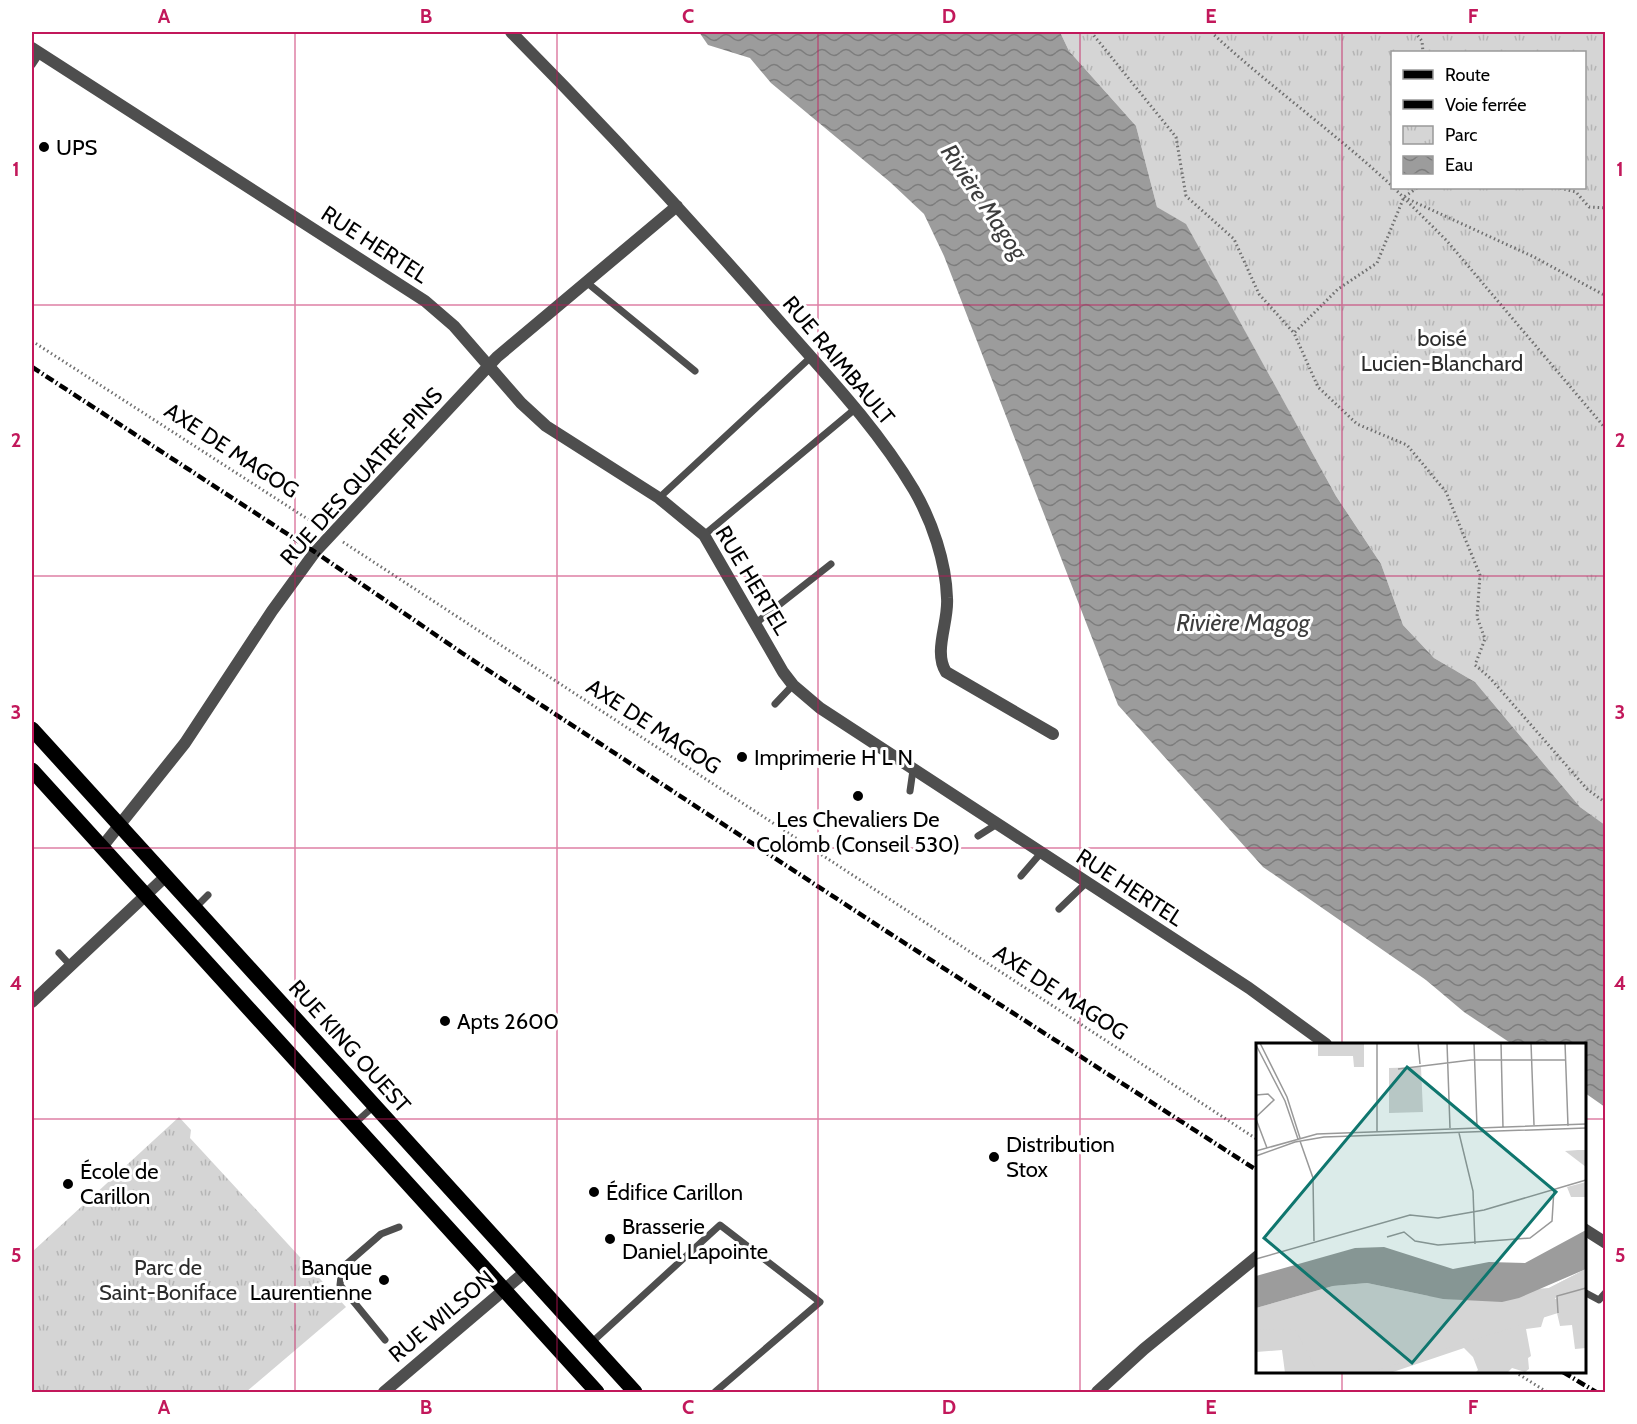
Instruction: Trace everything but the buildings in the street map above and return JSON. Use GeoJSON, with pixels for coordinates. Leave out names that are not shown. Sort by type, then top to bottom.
{"type":"FeatureCollection","features":[{"type":"Feature","properties":{"kind":"main road","name":"RUE KING OUEST"},"geometry":{"type":"LineString","coordinates":[[32,729],[635,1392]]}},
{"type":"Feature","properties":{"kind":"main road"},"geometry":{"type":"LineString","coordinates":[[32,770],[597,1392]]}},
{"type":"Feature","properties":{"kind":"street","name":"RUE RAIMBAULT"},"geometry":{"type":"LineString","coordinates":[[511,32],[677,206],[811,357],[855,409],[914,490],[925,510],[941,559],[948,599],[940,655],[941,665],[955,678],[1053,734]]}},
{"type":"Feature","properties":{"kind":"street","name":"RUE HERTEL"},"geometry":{"type":"LineString","coordinates":[[35,50],[425,301],[454,326],[521,403],[560,437],[659,498],[704,534],[793,685],[820,708],[1040,854],[1249,988],[1325,1043]]}},
{"type":"Feature","properties":{"kind":"street","name":"RUE DES QUATRE-PINS"},"geometry":{"type":"LineString","coordinates":[[102,847],[185,743],[295,577],[332,534],[488,366],[585,281],[677,206]]}},
{"type":"Feature","properties":{"kind":"street"},"geometry":{"type":"LineString","coordinates":[[32,1002],[165,877]]}},
{"type":"Feature","properties":{"kind":"street"},"geometry":{"type":"LineString","coordinates":[[1586,1230],[1605,1243]]}},
{"type":"Feature","properties":{"kind":"street"},"geometry":{"type":"LineString","coordinates":[[1097,1392],[1144,1349],[1256,1257]]}},
{"type":"Feature","properties":{"kind":"street","name":"RUE WILSON"},"geometry":{"type":"LineString","coordinates":[[384,1392],[525,1272]]}},
{"type":"Feature","properties":{"kind":"lane"},"geometry":{"type":"LineString","coordinates":[[32,65],[35,50]]}},
{"type":"Feature","properties":{"kind":"lane"},"geometry":{"type":"LineString","coordinates":[[585,281],[695,371]]}},
{"type":"Feature","properties":{"kind":"lane"},"geometry":{"type":"LineString","coordinates":[[659,498],[811,357]]}},
{"type":"Feature","properties":{"kind":"lane"},"geometry":{"type":"LineString","coordinates":[[704,534],[855,409]]}},
{"type":"Feature","properties":{"kind":"lane"},"geometry":{"type":"LineString","coordinates":[[756,623],[831,564]]}},
{"type":"Feature","properties":{"kind":"lane"},"geometry":{"type":"LineString","coordinates":[[775,704],[793,685]]}},
{"type":"Feature","properties":{"kind":"lane"},"geometry":{"type":"LineString","coordinates":[[910,791],[913,770]]}},
{"type":"Feature","properties":{"kind":"lane"},"geometry":{"type":"LineString","coordinates":[[978,837],[997,824]]}},
{"type":"Feature","properties":{"kind":"lane"},"geometry":{"type":"LineString","coordinates":[[1021,876],[1040,854]]}},
{"type":"Feature","properties":{"kind":"lane"},"geometry":{"type":"LineString","coordinates":[[1059,909],[1086,883]]}},
{"type":"Feature","properties":{"kind":"lane"},"geometry":{"type":"LineString","coordinates":[[194,909],[208,896]]}},
{"type":"Feature","properties":{"kind":"lane"},"geometry":{"type":"LineString","coordinates":[[59,953],[70,965]]}},
{"type":"Feature","properties":{"kind":"lane"},"geometry":{"type":"LineString","coordinates":[[354,1125],[374,1106]]}},
{"type":"Feature","properties":{"kind":"lane"},"geometry":{"type":"LineString","coordinates":[[590,1344],[720,1225],[820,1302],[715,1392]]}},
{"type":"Feature","properties":{"kind":"lane"},"geometry":{"type":"LineString","coordinates":[[385,1340],[340,1285],[341,1276],[342,1268],[381,1234],[399,1227]]}},
{"type":"Feature","properties":{"kind":"lane"},"geometry":{"type":"LineString","coordinates":[[1586,1293],[1599,1300],[1605,1292]]}},
{"type":"Feature","properties":{"kind":"path"},"geometry":{"type":"LineString","coordinates":[[1091,32],[1176,137],[1185,196],[1234,239],[1259,294],[1294,333],[1318,387],[1357,424],[1407,445],[1446,492],[1480,575],[1477,616],[1485,639],[1475,665],[1490,678],[1587,789],[1605,803]]}},
{"type":"Feature","properties":{"kind":"path"},"geometry":{"type":"LineString","coordinates":[[1211,32],[1254,72],[1354,150],[1391,185]]}},
{"type":"Feature","properties":{"kind":"path"},"geometry":{"type":"LineString","coordinates":[[1415,32],[1422,41],[1423,51]]}},
{"type":"Feature","properties":{"kind":"path"},"geometry":{"type":"LineString","coordinates":[[1395,189],[1447,241],[1605,429]]}},
{"type":"Feature","properties":{"kind":"path"},"geometry":{"type":"LineString","coordinates":[[1294,333],[1338,290],[1377,263],[1404,197],[1416,189]]}},
{"type":"Feature","properties":{"kind":"path"},"geometry":{"type":"LineString","coordinates":[[1564,189],[1576,192],[1589,207],[1605,208]]}},
{"type":"Feature","properties":{"kind":"path"},"geometry":{"type":"LineString","coordinates":[[1404,197],[1534,257],[1605,296]]}},
{"type":"Feature","properties":{"kind":"path","name":"AXE DE MAGOG"},"geometry":{"type":"LineString","coordinates":[[32,341],[332,534],[1256,1139]]}},
{"type":"Feature","properties":{"kind":"path"},"geometry":{"type":"LineString","coordinates":[[1518,1373],[1547,1392]]}},
{"type":"Feature","properties":{"kind":"green space","name":"boisé Lucien-Blanchard"},"geometry":{"type":"Polygon","coordinates":[[[1060,32],[1605,32],[1605,825],[1580,807],[1475,682],[1434,658],[1403,625],[1381,564],[1336,496],[1186,225],[1157,207],[1136,126],[1069,51],[1060,32]]]}},
{"type":"Feature","properties":{"kind":"green space","name":"Parc de Saint-Boniface"},"geometry":{"type":"Polygon","coordinates":[[[179,1117],[191,1130],[190,1138],[346,1307],[246,1392],[32,1392],[32,1252],[179,1117]]]}},
{"type":"Feature","properties":{"kind":"green space"},"geometry":{"type":"Polygon","coordinates":[[[48,1340],[67,1359],[32,1392],[32,1357],[48,1340]]]}},
{"type":"Feature","properties":{"kind":"water","name":"Rivière Magog"},"geometry":{"type":"Polygon","coordinates":[[[699,32],[1060,32],[1069,51],[1136,126],[1157,207],[1186,224],[1336,496],[1381,564],[1403,625],[1434,658],[1475,682],[1580,807],[1605,825],[1605,1107],[1586,1094],[1586,1043],[1510,1043],[1464,1012],[1426,980],[1263,867],[1118,705],[944,256],[924,214],[890,182],[771,83],[750,58],[708,45],[699,32]]]}},
{"type":"Feature","properties":{"kind":"railway"},"geometry":{"type":"LineString","coordinates":[[32,367],[315,552],[462,653],[1256,1170]]}},
{"type":"Feature","properties":{"kind":"railway"},"geometry":{"type":"LineString","coordinates":[[1565,1373],[1596,1392]]}},
{"type":"Feature","properties":{"kind":"place","name":"UPS"},"geometry":{"type":"Point","coordinates":[44,147]}},
{"type":"Feature","properties":{"kind":"place","name":"Imprimerie H L N"},"geometry":{"type":"Point","coordinates":[742,757]}},
{"type":"Feature","properties":{"kind":"place","name":"Les Chevaliers De Colomb (Conseil 530)"},"geometry":{"type":"Point","coordinates":[858,796]}},
{"type":"Feature","properties":{"kind":"place","name":"Apts 2600"},"geometry":{"type":"Point","coordinates":[445,1021]}},
{"type":"Feature","properties":{"kind":"place","name":"Distribution Stox"},"geometry":{"type":"Point","coordinates":[994,1157]}},
{"type":"Feature","properties":{"kind":"place","name":"École de Carillon"},"geometry":{"type":"Point","coordinates":[68,1184]}},
{"type":"Feature","properties":{"kind":"place","name":"Édifice Carillon"},"geometry":{"type":"Point","coordinates":[594,1192]}},
{"type":"Feature","properties":{"kind":"place","name":"Brasserie Daniel Lapointe"},"geometry":{"type":"Point","coordinates":[610,1239]}},
{"type":"Feature","properties":{"kind":"place","name":"Banque Laurentienne"},"geometry":{"type":"Point","coordinates":[384,1280]}}]}
